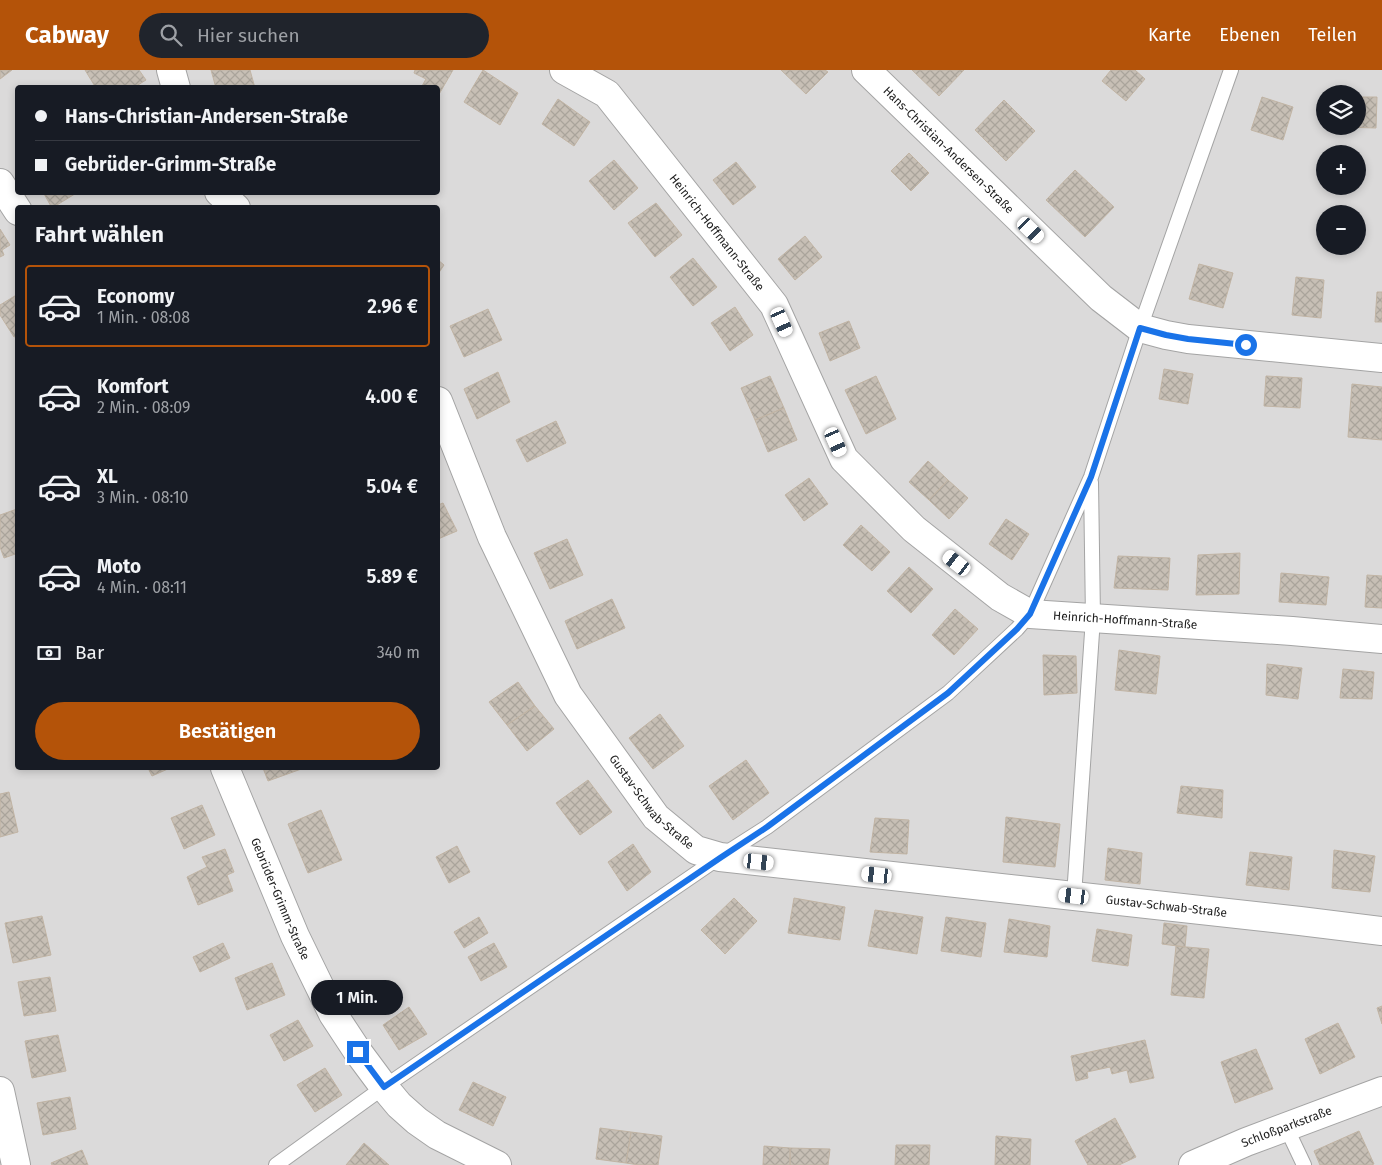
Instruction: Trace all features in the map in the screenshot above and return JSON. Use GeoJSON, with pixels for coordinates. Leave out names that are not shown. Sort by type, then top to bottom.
{"type":"FeatureCollection","features":[{"type":"Feature","properties":{"kind":"street"},"geometry":{"type":"LineString","coordinates":[[171,70],[175,85]]}},
{"type":"Feature","properties":{"kind":"street","name":"Heinrich-Hoffmann-Straße"},"geometry":{"type":"LineString","coordinates":[[564,70],[607,94],[774,305],[844,459],[914,529],[1000,597],[1030,614],[1382,638]]}},
{"type":"Feature","properties":{"kind":"street","name":"Hans-Christian-Andersen-Straße"},"geometry":{"type":"LineString","coordinates":[[866,70],[1101,298],[1140,328],[1188,339],[1382,358]]}},
{"type":"Feature","properties":{"kind":"street"},"geometry":{"type":"LineString","coordinates":[[0,183],[15,206]]}},
{"type":"Feature","properties":{"kind":"street"},"geometry":{"type":"LineString","coordinates":[[222,195],[233,205]]}},
{"type":"Feature","properties":{"kind":"street","name":"Gustav-Schwab-Straße"},"geometry":{"type":"LineString","coordinates":[[440,406],[492,537],[568,695],[656,817],[696,850],[720,858],[1300,921],[1382,932]]}},
{"type":"Feature","properties":{"kind":"street","name":"Gebrüder-Grimm-Straße"},"geometry":{"type":"LineString","coordinates":[[226,770],[295,936],[333,1014],[358,1052],[399,1105],[417,1121],[437,1135],[497,1165]]}},
{"type":"Feature","properties":{"kind":"street"},"geometry":{"type":"LineString","coordinates":[[0,1091],[16,1165]]}},
{"type":"Feature","properties":{"kind":"street","name":"Schloßparkstraße"},"geometry":{"type":"LineString","coordinates":[[1193,1165],[1246,1142],[1382,1091]]}},
{"type":"Feature","properties":{"kind":"lane"},"geometry":{"type":"LineString","coordinates":[[276,1165],[384,1087],[767,827],[948,693],[1017,629],[1030,614],[1091,477],[1140,328],[1231,70]]}},
{"type":"Feature","properties":{"kind":"lane"},"geometry":{"type":"LineString","coordinates":[[1074,896],[1093,618],[1091,477]]}},
{"type":"Feature","properties":{"kind":"lane"},"geometry":{"type":"LineString","coordinates":[[1286,1127],[1304,1165]]}},
{"type":"Feature","properties":{"kind":"shaded area"},"geometry":{"type":"Polygon","coordinates":[[[0,70],[1382,70],[1382,1165],[0,1165],[0,70]]]}},
{"type":"Feature","properties":{"kind":"building"},"geometry":{"type":"Polygon","coordinates":[[[0,70],[12,70],[0,79],[0,70]]]}},
{"type":"Feature","properties":{"kind":"building"},"geometry":{"type":"Polygon","coordinates":[[[85,70],[139,70],[146,80],[138,85],[94,85],[85,70]]]}},
{"type":"Feature","properties":{"kind":"building"},"geometry":{"type":"Polygon","coordinates":[[[211,70],[250,70],[254,85],[215,85],[211,70]]]}},
{"type":"Feature","properties":{"kind":"building"},"geometry":{"type":"Polygon","coordinates":[[[415,70],[453,70],[440,93],[440,85],[423,85],[426,79],[414,73],[415,70]]]}},
{"type":"Feature","properties":{"kind":"building"},"geometry":{"type":"Polygon","coordinates":[[[483,70],[518,93],[500,125],[464,102],[483,70]]]}},
{"type":"Feature","properties":{"kind":"building"},"geometry":{"type":"Polygon","coordinates":[[[781,70],[825,70],[828,72],[806,94],[781,70]]]}},
{"type":"Feature","properties":{"kind":"building"},"geometry":{"type":"Polygon","coordinates":[[[912,70],[964,70],[939,96],[912,70]]]}},
{"type":"Feature","properties":{"kind":"building"},"geometry":{"type":"Polygon","coordinates":[[[1111,70],[1135,70],[1145,79],[1126,101],[1102,81],[1111,70]]]}},
{"type":"Feature","properties":{"kind":"building"},"geometry":{"type":"Polygon","coordinates":[[[1262,97],[1293,107],[1283,140],[1251,130],[1262,97]]]}},
{"type":"Feature","properties":{"kind":"building"},"geometry":{"type":"Polygon","coordinates":[[[1366,97],[1377,97],[1376,128],[1366,128],[1366,97]]]}},
{"type":"Feature","properties":{"kind":"building"},"geometry":{"type":"Polygon","coordinates":[[[558,99],[590,122],[574,146],[542,124],[558,99]]]}},
{"type":"Feature","properties":{"kind":"building"},"geometry":{"type":"Polygon","coordinates":[[[1004,100],[1035,131],[1006,161],[975,130],[1004,100]]]}},
{"type":"Feature","properties":{"kind":"building"},"geometry":{"type":"Polygon","coordinates":[[[909,153],[929,173],[911,191],[891,171],[909,153]]]}},
{"type":"Feature","properties":{"kind":"building"},"geometry":{"type":"Polygon","coordinates":[[[614,160],[638,188],[614,210],[589,181],[614,160]]]}},
{"type":"Feature","properties":{"kind":"building"},"geometry":{"type":"Polygon","coordinates":[[[736,162],[756,187],[733,205],[713,180],[736,162]]]}},
{"type":"Feature","properties":{"kind":"building"},"geometry":{"type":"Polygon","coordinates":[[[1075,170],[1114,207],[1085,237],[1046,200],[1075,170]]]}},
{"type":"Feature","properties":{"kind":"building"},"geometry":{"type":"Polygon","coordinates":[[[45,195],[73,195],[57,205],[50,205],[45,195]]]}},
{"type":"Feature","properties":{"kind":"building"},"geometry":{"type":"Polygon","coordinates":[[[656,203],[682,235],[655,257],[628,223],[656,203]]]}},
{"type":"Feature","properties":{"kind":"building"},"geometry":{"type":"Polygon","coordinates":[[[0,229],[10,245],[2,250],[4,255],[0,257],[0,229]]]}},
{"type":"Feature","properties":{"kind":"building"},"geometry":{"type":"Polygon","coordinates":[[[805,236],[822,257],[795,280],[778,259],[805,236]]]}},
{"type":"Feature","properties":{"kind":"building"},"geometry":{"type":"Polygon","coordinates":[[[693,258],[717,287],[693,306],[670,277],[693,258]]]}},
{"type":"Feature","properties":{"kind":"building"},"geometry":{"type":"Polygon","coordinates":[[[440,262],[444,265],[440,271],[440,262]]]}},
{"type":"Feature","properties":{"kind":"building"},"geometry":{"type":"Polygon","coordinates":[[[1199,264],[1233,273],[1223,308],[1189,299],[1199,264]]]}},
{"type":"Feature","properties":{"kind":"building"},"geometry":{"type":"Polygon","coordinates":[[[1296,277],[1324,280],[1321,318],[1292,315],[1296,277]]]}},
{"type":"Feature","properties":{"kind":"building"},"geometry":{"type":"Polygon","coordinates":[[[1377,292],[1382,292],[1382,322],[1375,322],[1377,292]]]}},
{"type":"Feature","properties":{"kind":"building"},"geometry":{"type":"Polygon","coordinates":[[[15,296],[14,337],[0,315],[0,305],[15,296]]]}},
{"type":"Feature","properties":{"kind":"building"},"geometry":{"type":"Polygon","coordinates":[[[735,307],[753,335],[730,351],[711,323],[735,307]]]}},
{"type":"Feature","properties":{"kind":"building"},"geometry":{"type":"Polygon","coordinates":[[[488,309],[502,340],[464,357],[450,326],[488,309]]]}},
{"type":"Feature","properties":{"kind":"building"},"geometry":{"type":"Polygon","coordinates":[[[849,321],[860,348],[830,361],[819,333],[849,321]]]}},
{"type":"Feature","properties":{"kind":"building"},"geometry":{"type":"Polygon","coordinates":[[[1164,369],[1193,374],[1188,404],[1159,399],[1164,369]]]}},
{"type":"Feature","properties":{"kind":"building"},"geometry":{"type":"Polygon","coordinates":[[[498,372],[510,402],[477,419],[464,389],[498,372]]]}},
{"type":"Feature","properties":{"kind":"building"},"geometry":{"type":"Polygon","coordinates":[[[770,376],[784,408],[755,420],[741,388],[770,376]]]}},
{"type":"Feature","properties":{"kind":"building"},"geometry":{"type":"Polygon","coordinates":[[[876,376],[896,419],[866,434],[845,390],[876,376]]]}},
{"type":"Feature","properties":{"kind":"building"},"geometry":{"type":"Polygon","coordinates":[[[1266,376],[1302,378],[1300,408],[1264,406],[1266,376]]]}},
{"type":"Feature","properties":{"kind":"building"},"geometry":{"type":"Polygon","coordinates":[[[1352,384],[1382,387],[1382,440],[1348,437],[1352,384]]]}},
{"type":"Feature","properties":{"kind":"building"},"geometry":{"type":"Polygon","coordinates":[[[784,408],[797,440],[768,452],[755,420],[784,408]]]}},
{"type":"Feature","properties":{"kind":"building"},"geometry":{"type":"Polygon","coordinates":[[[556,421],[566,443],[527,462],[516,440],[556,421]]]}},
{"type":"Feature","properties":{"kind":"building"},"geometry":{"type":"Polygon","coordinates":[[[928,461],[948,480],[929,500],[909,482],[928,461]]]}},
{"type":"Feature","properties":{"kind":"building"},"geometry":{"type":"Polygon","coordinates":[[[809,478],[828,504],[804,521],[785,495],[809,478]]]}},
{"type":"Feature","properties":{"kind":"building"},"geometry":{"type":"Polygon","coordinates":[[[948,480],[968,498],[949,519],[929,500],[948,480]]]}},
{"type":"Feature","properties":{"kind":"building"},"geometry":{"type":"Polygon","coordinates":[[[443,503],[457,531],[440,538],[440,504],[443,503]]]}},
{"type":"Feature","properties":{"kind":"building"},"geometry":{"type":"Polygon","coordinates":[[[15,510],[15,554],[4,558],[0,547],[0,515],[15,510]]]}},
{"type":"Feature","properties":{"kind":"building"},"geometry":{"type":"Polygon","coordinates":[[[1006,519],[1029,534],[1012,560],[989,544],[1006,519]]]}},
{"type":"Feature","properties":{"kind":"building"},"geometry":{"type":"Polygon","coordinates":[[[861,525],[890,552],[872,571],[843,545],[861,525]]]}},
{"type":"Feature","properties":{"kind":"building"},"geometry":{"type":"Polygon","coordinates":[[[567,539],[583,575],[550,589],[534,553],[567,539]]]}},
{"type":"Feature","properties":{"kind":"building"},"geometry":{"type":"Polygon","coordinates":[[[1240,553],[1239,594],[1196,595],[1198,555],[1240,553]]]}},
{"type":"Feature","properties":{"kind":"building"},"geometry":{"type":"Polygon","coordinates":[[[1118,556],[1170,558],[1168,590],[1114,588],[1118,556]]]}},
{"type":"Feature","properties":{"kind":"building"},"geometry":{"type":"Polygon","coordinates":[[[909,567],[933,589],[911,613],[887,591],[909,567]]]}},
{"type":"Feature","properties":{"kind":"building"},"geometry":{"type":"Polygon","coordinates":[[[1281,573],[1329,577],[1326,605],[1279,602],[1281,573]]]}},
{"type":"Feature","properties":{"kind":"building"},"geometry":{"type":"Polygon","coordinates":[[[1367,575],[1382,576],[1382,608],[1365,607],[1367,575]]]}},
{"type":"Feature","properties":{"kind":"building"},"geometry":{"type":"Polygon","coordinates":[[[612,599],[625,628],[577,649],[565,621],[612,599]]]}},
{"type":"Feature","properties":{"kind":"building"},"geometry":{"type":"Polygon","coordinates":[[[955,609],[978,629],[954,655],[932,635],[955,609]]]}},
{"type":"Feature","properties":{"kind":"building"},"geometry":{"type":"Polygon","coordinates":[[[1119,650],[1160,656],[1156,694],[1115,690],[1119,650]]]}},
{"type":"Feature","properties":{"kind":"building"},"geometry":{"type":"Polygon","coordinates":[[[1043,655],[1076,656],[1077,693],[1044,695],[1043,655]]]}},
{"type":"Feature","properties":{"kind":"building"},"geometry":{"type":"Polygon","coordinates":[[[1267,664],[1302,668],[1298,699],[1266,695],[1267,664]]]}},
{"type":"Feature","properties":{"kind":"building"},"geometry":{"type":"Polygon","coordinates":[[[1343,669],[1374,672],[1372,699],[1340,698],[1343,669]]]}},
{"type":"Feature","properties":{"kind":"building"},"geometry":{"type":"Polygon","coordinates":[[[518,682],[535,706],[507,725],[489,702],[518,682]]]}},
{"type":"Feature","properties":{"kind":"building"},"geometry":{"type":"Polygon","coordinates":[[[535,706],[554,729],[527,751],[507,725],[535,706]]]}},
{"type":"Feature","properties":{"kind":"building"},"geometry":{"type":"Polygon","coordinates":[[[660,714],[684,746],[653,769],[629,738],[660,714]]]}},
{"type":"Feature","properties":{"kind":"building"},"geometry":{"type":"Polygon","coordinates":[[[746,760],[769,793],[733,820],[709,786],[746,760]]]}},
{"type":"Feature","properties":{"kind":"building"},"geometry":{"type":"Polygon","coordinates":[[[149,770],[166,770],[152,776],[149,770]]]}},
{"type":"Feature","properties":{"kind":"building"},"geometry":{"type":"Polygon","coordinates":[[[264,770],[298,770],[268,781],[264,770]]]}},
{"type":"Feature","properties":{"kind":"building"},"geometry":{"type":"Polygon","coordinates":[[[588,780],[612,812],[580,835],[556,803],[588,780]]]}},
{"type":"Feature","properties":{"kind":"building"},"geometry":{"type":"Polygon","coordinates":[[[1181,786],[1223,790],[1222,818],[1177,813],[1181,786]]]}},
{"type":"Feature","properties":{"kind":"building"},"geometry":{"type":"Polygon","coordinates":[[[9,792],[18,832],[0,837],[0,794],[9,792]]]}},
{"type":"Feature","properties":{"kind":"building"},"geometry":{"type":"Polygon","coordinates":[[[202,805],[215,835],[184,849],[171,818],[202,805]]]}},
{"type":"Feature","properties":{"kind":"building"},"geometry":{"type":"Polygon","coordinates":[[[321,810],[342,860],[308,873],[288,824],[321,810]]]}},
{"type":"Feature","properties":{"kind":"building"},"geometry":{"type":"Polygon","coordinates":[[[1006,817],[1060,824],[1055,867],[1003,862],[1006,817]]]}},
{"type":"Feature","properties":{"kind":"building"},"geometry":{"type":"Polygon","coordinates":[[[875,818],[909,820],[907,854],[870,852],[875,818]]]}},
{"type":"Feature","properties":{"kind":"building"},"geometry":{"type":"Polygon","coordinates":[[[633,844],[651,872],[627,891],[608,862],[633,844]]]}},
{"type":"Feature","properties":{"kind":"building"},"geometry":{"type":"Polygon","coordinates":[[[457,846],[470,872],[449,883],[436,857],[457,846]]]}},
{"type":"Feature","properties":{"kind":"building"},"geometry":{"type":"Polygon","coordinates":[[[1108,848],[1142,853],[1140,884],[1105,880],[1108,848]]]}},
{"type":"Feature","properties":{"kind":"building"},"geometry":{"type":"Polygon","coordinates":[[[225,849],[234,872],[227,875],[233,891],[198,905],[187,877],[207,867],[202,857],[225,849]]]}},
{"type":"Feature","properties":{"kind":"building"},"geometry":{"type":"Polygon","coordinates":[[[1334,850],[1375,856],[1370,892],[1332,888],[1334,850]]]}},
{"type":"Feature","properties":{"kind":"building"},"geometry":{"type":"Polygon","coordinates":[[[1250,852],[1292,857],[1289,890],[1246,885],[1250,852]]]}},
{"type":"Feature","properties":{"kind":"building"},"geometry":{"type":"Polygon","coordinates":[[[734,898],[757,921],[725,954],[701,930],[734,898]]]}},
{"type":"Feature","properties":{"kind":"building"},"geometry":{"type":"Polygon","coordinates":[[[794,898],[845,907],[840,940],[788,933],[794,898]]]}},
{"type":"Feature","properties":{"kind":"building"},"geometry":{"type":"Polygon","coordinates":[[[875,910],[923,917],[917,954],[868,946],[875,910]]]}},
{"type":"Feature","properties":{"kind":"building"},"geometry":{"type":"Polygon","coordinates":[[[42,916],[51,955],[13,963],[5,923],[42,916]]]}},
{"type":"Feature","properties":{"kind":"building"},"geometry":{"type":"Polygon","coordinates":[[[479,917],[488,933],[464,948],[454,932],[479,917]]]}},
{"type":"Feature","properties":{"kind":"building"},"geometry":{"type":"Polygon","coordinates":[[[946,917],[986,923],[981,957],[941,951],[946,917]]]}},
{"type":"Feature","properties":{"kind":"building"},"geometry":{"type":"Polygon","coordinates":[[[1009,919],[1050,926],[1047,957],[1004,952],[1009,919]]]}},
{"type":"Feature","properties":{"kind":"building"},"geometry":{"type":"Polygon","coordinates":[[[1164,923],[1187,926],[1185,947],[1162,944],[1164,923]]]}},
{"type":"Feature","properties":{"kind":"building"},"geometry":{"type":"Polygon","coordinates":[[[1097,929],[1132,935],[1128,966],[1092,961],[1097,929]]]}},
{"type":"Feature","properties":{"kind":"building"},"geometry":{"type":"Polygon","coordinates":[[[223,943],[230,958],[200,972],[193,957],[223,943]]]}},
{"type":"Feature","properties":{"kind":"building"},"geometry":{"type":"Polygon","coordinates":[[[494,943],[507,967],[481,981],[468,957],[494,943]]]}},
{"type":"Feature","properties":{"kind":"building"},"geometry":{"type":"Polygon","coordinates":[[[1176,946],[1209,949],[1204,998],[1171,995],[1176,946]]]}},
{"type":"Feature","properties":{"kind":"building"},"geometry":{"type":"Polygon","coordinates":[[[272,963],[285,995],[247,1010],[235,978],[272,963]]]}},
{"type":"Feature","properties":{"kind":"building"},"geometry":{"type":"Polygon","coordinates":[[[50,977],[56,1011],[24,1016],[18,982],[50,977]]]}},
{"type":"Feature","properties":{"kind":"building"},"geometry":{"type":"Polygon","coordinates":[[[1382,1006],[1382,1024],[1377,1008],[1382,1006]]]}},
{"type":"Feature","properties":{"kind":"building"},"geometry":{"type":"Polygon","coordinates":[[[409,1007],[427,1034],[399,1050],[383,1025],[409,1007]]]}},
{"type":"Feature","properties":{"kind":"building"},"geometry":{"type":"Polygon","coordinates":[[[298,1020],[313,1046],[284,1061],[270,1035],[298,1020]]]}},
{"type":"Feature","properties":{"kind":"building"},"geometry":{"type":"Polygon","coordinates":[[[1338,1023],[1355,1057],[1320,1074],[1305,1039],[1338,1023]]]}},
{"type":"Feature","properties":{"kind":"building"},"geometry":{"type":"Polygon","coordinates":[[[58,1035],[66,1071],[32,1078],[25,1041],[58,1035]]]}},
{"type":"Feature","properties":{"kind":"building"},"geometry":{"type":"Polygon","coordinates":[[[1145,1040],[1154,1078],[1130,1083],[1127,1070],[1112,1074],[1110,1067],[1087,1072],[1088,1078],[1076,1081],[1071,1056],[1145,1040]]]}},
{"type":"Feature","properties":{"kind":"building"},"geometry":{"type":"Polygon","coordinates":[[[1256,1049],[1273,1089],[1235,1103],[1221,1062],[1256,1049]]]}},
{"type":"Feature","properties":{"kind":"building"},"geometry":{"type":"Polygon","coordinates":[[[325,1068],[342,1095],[315,1112],[297,1085],[325,1068]]]}},
{"type":"Feature","properties":{"kind":"building"},"geometry":{"type":"Polygon","coordinates":[[[473,1082],[506,1097],[493,1126],[459,1110],[473,1082]]]}},
{"type":"Feature","properties":{"kind":"building"},"geometry":{"type":"Polygon","coordinates":[[[70,1097],[76,1129],[43,1135],[37,1103],[70,1097]]]}},
{"type":"Feature","properties":{"kind":"building"},"geometry":{"type":"Polygon","coordinates":[[[1115,1118],[1136,1157],[1119,1165],[1088,1165],[1075,1141],[1115,1118]]]}},
{"type":"Feature","properties":{"kind":"building"},"geometry":{"type":"Polygon","coordinates":[[[600,1128],[631,1132],[626,1163],[596,1159],[600,1128]]]}},
{"type":"Feature","properties":{"kind":"building"},"geometry":{"type":"Polygon","coordinates":[[[1359,1131],[1374,1164],[1320,1165],[1314,1151],[1359,1131]]]}},
{"type":"Feature","properties":{"kind":"building"},"geometry":{"type":"Polygon","coordinates":[[[631,1132],[662,1136],[658,1165],[626,1163],[631,1132]]]}},
{"type":"Feature","properties":{"kind":"building"},"geometry":{"type":"Polygon","coordinates":[[[996,1136],[1031,1139],[1030,1165],[995,1165],[996,1136]]]}},
{"type":"Feature","properties":{"kind":"building"},"geometry":{"type":"Polygon","coordinates":[[[364,1143],[389,1165],[346,1165],[364,1143]]]}},
{"type":"Feature","properties":{"kind":"building"},"geometry":{"type":"Polygon","coordinates":[[[896,1145],[930,1145],[929,1165],[895,1165],[896,1145]]]}},
{"type":"Feature","properties":{"kind":"building"},"geometry":{"type":"Polygon","coordinates":[[[764,1146],[790,1148],[790,1165],[763,1165],[764,1146]]]}},
{"type":"Feature","properties":{"kind":"building"},"geometry":{"type":"Polygon","coordinates":[[[790,1148],[830,1149],[828,1165],[790,1165],[790,1148]]]}},
{"type":"Feature","properties":{"kind":"building"},"geometry":{"type":"Polygon","coordinates":[[[82,1150],[88,1165],[52,1165],[51,1163],[82,1150]]]}},
{"type":"Feature","properties":{"kind":"route"},"geometry":{"type":"LineString","coordinates":[[358,1052],[384,1087],[767,827],[948,693],[1017,629],[1030,614],[1091,477],[1140,328],[1188,339],[1246,345]]}}]}
